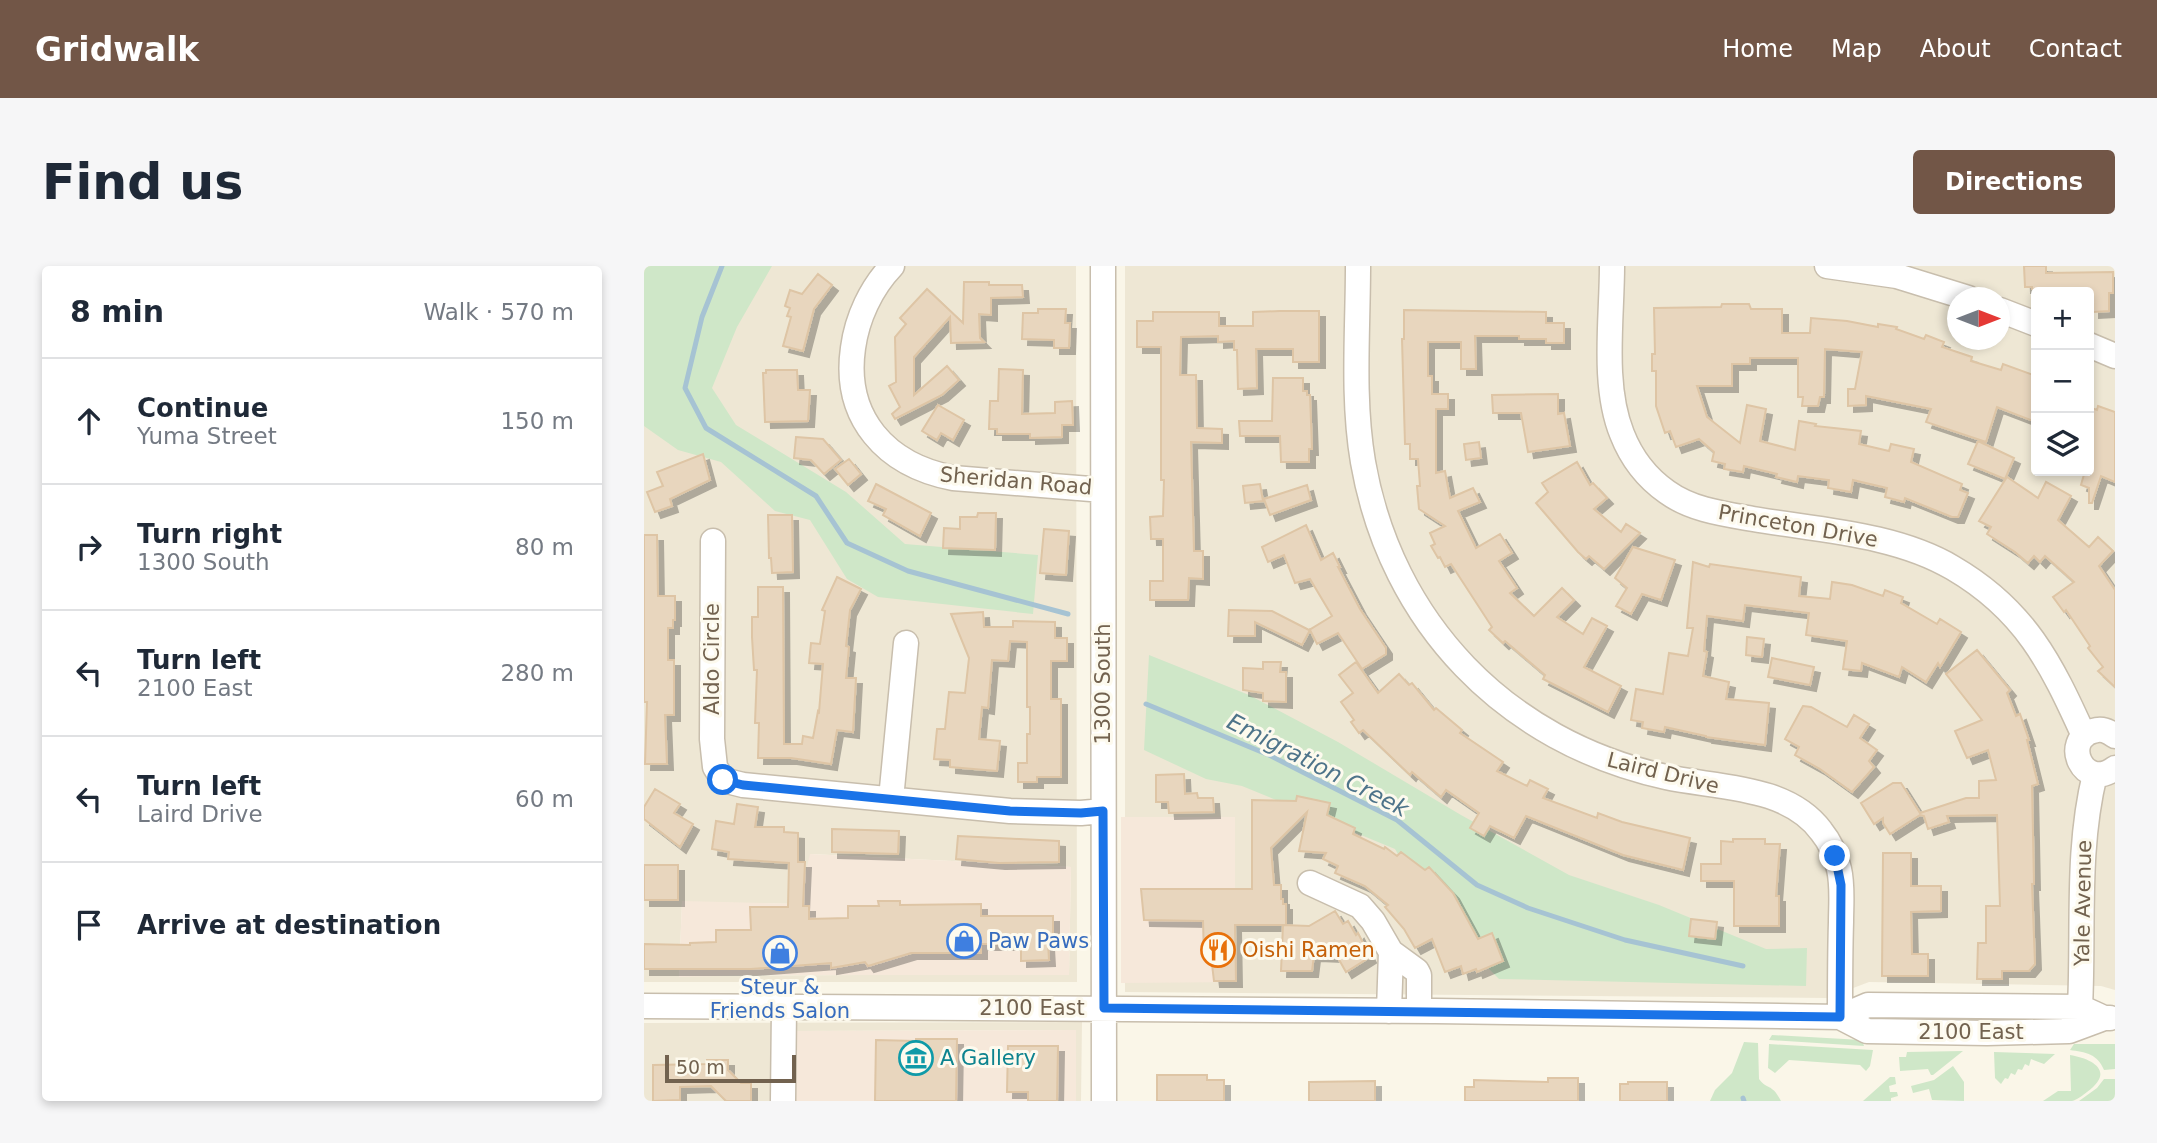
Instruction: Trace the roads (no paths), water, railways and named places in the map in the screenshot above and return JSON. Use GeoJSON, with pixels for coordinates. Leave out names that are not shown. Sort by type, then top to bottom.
{"type":"FeatureCollection","features":[{"type":"Feature","properties":{"kind":"street","name":"Sheridan Road"},"geometry":{"type":"LineString","coordinates":[[892,266],[867,301],[855,335],[852,353],[853,391],[859,410],[882,444],[897,457],[933,474],[953,478],[1103,489]]}},
{"type":"Feature","properties":{"kind":"street","name":"1300 South"},"geometry":{"type":"LineString","coordinates":[[1103,266],[1104,1101]]}},
{"type":"Feature","properties":{"kind":"street","name":"Laird Drive"},"geometry":{"type":"LineString","coordinates":[[1358,266],[1358,415],[1363,459],[1373,506],[1388,551],[1421,613],[1470,673],[1510,708],[1550,734],[1596,756],[1645,773],[1768,796],[1798,808],[1810,818],[1829,842],[1839,871],[1840,1017]]}},
{"type":"Feature","properties":{"kind":"street","name":"Princeton Drive"},"geometry":{"type":"LineString","coordinates":[[1612,266],[1611,377],[1615,414],[1630,451],[1654,481],[1668,493],[1709,510],[1890,542],[1951,566],[2003,604],[2032,636],[2046,656],[2084,736]]}},
{"type":"Feature","properties":{"kind":"street"},"geometry":{"type":"LineString","coordinates":[[1827,266],[1897,276],[1947,291]]}},
{"type":"Feature","properties":{"kind":"street"},"geometry":{"type":"LineString","coordinates":[[2010,314],[2031,322]]}},
{"type":"Feature","properties":{"kind":"street"},"geometry":{"type":"LineString","coordinates":[[2094,347],[2115,356]]}},
{"type":"Feature","properties":{"kind":"street","name":"Aldo Circle"},"geometry":{"type":"LineString","coordinates":[[713,541],[712,739],[715,766],[719,775],[729,783],[743,785],[891,799]]}},
{"type":"Feature","properties":{"kind":"street"},"geometry":{"type":"LineString","coordinates":[[906,643],[891,799],[1010,811],[1103,811]]}},
{"type":"Feature","properties":{"kind":"street"},"geometry":{"type":"LineString","coordinates":[[2105,771],[2083,768],[2078,757],[2078,744],[2084,736],[2098,730],[2115,736]]}},
{"type":"Feature","properties":{"kind":"street","name":"Yale Avenue"},"geometry":{"type":"LineString","coordinates":[[2069,1031],[2080,1007],[2081,880],[2086,807],[2105,771]]}},
{"type":"Feature","properties":{"kind":"street"},"geometry":{"type":"LineString","coordinates":[[1310,883],[1360,906],[1373,921],[1391,952],[1419,975],[1419,1011]]}},
{"type":"Feature","properties":{"kind":"street"},"geometry":{"type":"LineString","coordinates":[[1389,1011],[1391,952]]}},
{"type":"Feature","properties":{"kind":"street","name":"2100 East"},"geometry":{"type":"LineString","coordinates":[[644,1006],[1104,1008],[1840,1017],[1868,1005],[2080,1007],[2109,1018]]}},
{"type":"Feature","properties":{"kind":"street"},"geometry":{"type":"LineString","coordinates":[[783,1101],[784,1007]]}},
{"type":"Feature","properties":{"kind":"street","name":"2100 East"},"geometry":{"type":"LineString","coordinates":[[1840,1017],[1867,1031],[1987,1033],[2069,1031],[2109,1018]]}},
{"type":"Feature","properties":{"kind":"waterway","name":"Emigration Creek"},"geometry":{"type":"LineString","coordinates":[[722,266],[702,317],[685,388],[706,428],[816,496],[847,543],[908,571],[1068,614]]}},
{"type":"Feature","properties":{"kind":"waterway","name":"Emigration Creek"},"geometry":{"type":"LineString","coordinates":[[1146,704],[1269,755],[1397,820],[1477,885],[1528,908],[1625,940],[1743,966]]}},
{"type":"Feature","properties":{"kind":"place","name":"Paw Paws"},"geometry":{"type":"Point","coordinates":[964,941]}},
{"type":"Feature","properties":{"kind":"place","name":"Oishi Ramen"},"geometry":{"type":"Point","coordinates":[1218,950]}},
{"type":"Feature","properties":{"kind":"place","name":"Steur & Friends Salon"},"geometry":{"type":"Point","coordinates":[780,953]}},
{"type":"Feature","properties":{"kind":"place","name":"A Gallery"},"geometry":{"type":"Point","coordinates":[916,1058]}}]}
